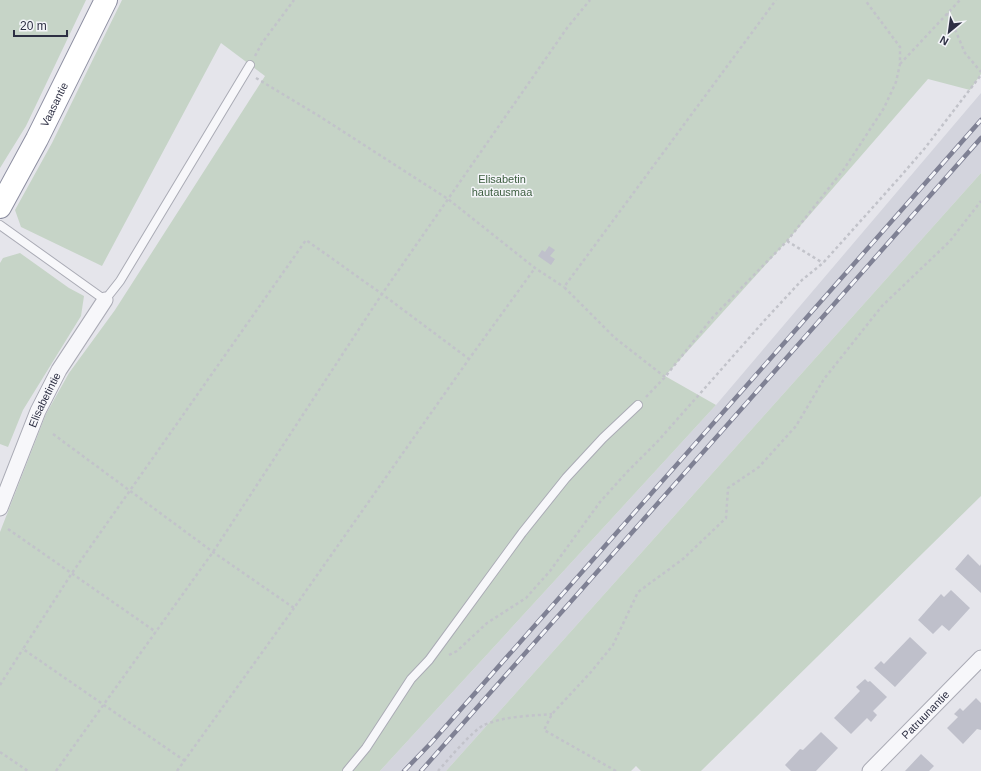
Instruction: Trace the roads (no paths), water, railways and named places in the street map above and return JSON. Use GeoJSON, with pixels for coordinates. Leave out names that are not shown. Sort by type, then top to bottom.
{"type":"FeatureCollection","features":[{"type":"Feature","properties":{"kind":"highway","name":"Vaasantie"},"geometry":{"type":"LineString","coordinates":[[0,207],[37,139],[106,0]]}},
{"type":"Feature","properties":{"kind":"street","name":"Elisabetintie"},"geometry":{"type":"LineString","coordinates":[[0,508],[38,411],[59,370],[105,300]]}},
{"type":"Feature","properties":{"kind":"street","name":"Patruunantie"},"geometry":{"type":"LineString","coordinates":[[870,771],[981,658]]}},
{"type":"Feature","properties":{"kind":"lane"},"geometry":{"type":"LineString","coordinates":[[0,225],[105,300],[120,280],[248,68]]}},
{"type":"Feature","properties":{"kind":"lane"},"geometry":{"type":"LineString","coordinates":[[347,771],[366,748],[411,679],[429,660],[522,533],[566,478],[603,438],[638,405]]}},
{"type":"Feature","properties":{"kind":"railway"},"geometry":{"type":"LineString","coordinates":[[404,771],[431,743],[981,120]]}},
{"type":"Feature","properties":{"kind":"railway"},"geometry":{"type":"LineString","coordinates":[[421,771],[981,138]]}},
{"type":"Feature","properties":{"kind":"park label","name":"Elisabetin hautausmaa"},"geometry":{"type":"Point","coordinates":[502,185]}}]}
